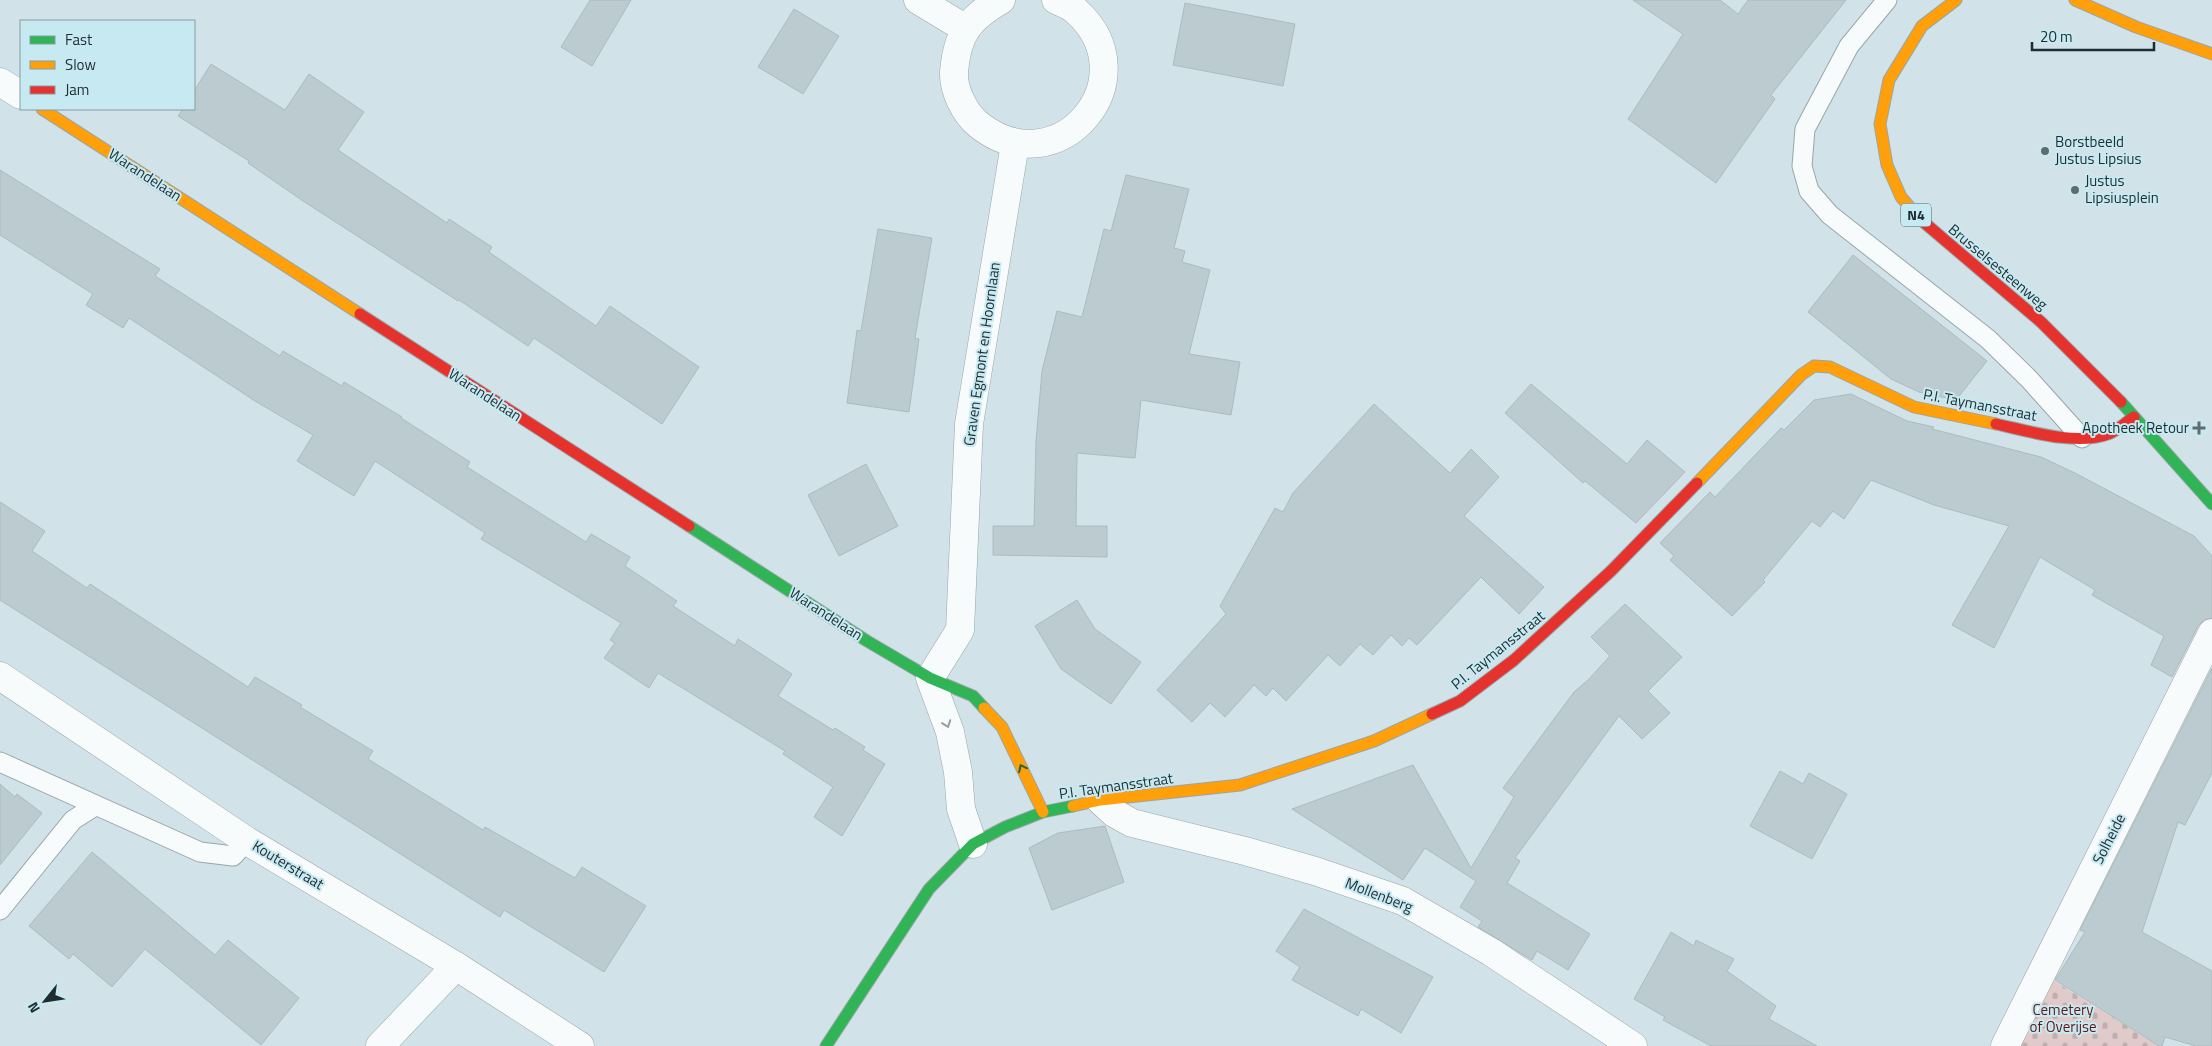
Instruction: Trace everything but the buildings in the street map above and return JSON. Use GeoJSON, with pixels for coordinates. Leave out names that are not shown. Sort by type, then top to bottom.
{"type":"FeatureCollection","features":[{"type":"Feature","properties":{"kind":"street"},"geometry":{"type":"LineString","coordinates":[[918,0],[966,29]]}},
{"type":"Feature","properties":{"kind":"street"},"geometry":{"type":"LineString","coordinates":[[1001,0],[982,11],[966,29],[956,52],[954,76],[960,99],[973,120],[992,135],[1015,144],[1040,144],[1064,136],[1084,121],[1098,101],[1104,76],[1102,51],[1092,28],[1075,10],[1056,0]]}},
{"type":"Feature","properties":{"kind":"street","name":"Brusselsesteenweg"},"geometry":{"type":"LineString","coordinates":[[1956,0],[1922,26],[1889,80],[1880,124],[1887,165],[1901,197],[1925,226],[2041,322],[2103,382],[2212,504]]}},
{"type":"Feature","properties":{"kind":"street"},"geometry":{"type":"LineString","coordinates":[[2076,0],[2136,27],[2212,54]]}},
{"type":"Feature","properties":{"kind":"street"},"geometry":{"type":"LineString","coordinates":[[0,82],[20,94]]}},
{"type":"Feature","properties":{"kind":"street","name":"Warandelaan"},"geometry":{"type":"LineString","coordinates":[[44,110],[867,640],[930,678],[973,696],[1002,727],[1043,812]]}},
{"type":"Feature","properties":{"kind":"street","name":"Graven Egmont en Hoornlaan"},"geometry":{"type":"LineString","coordinates":[[930,678],[960,630],[969,424],[1015,144]]}},
{"type":"Feature","properties":{"kind":"street","name":"P.I. Taymansstraat"},"geometry":{"type":"LineString","coordinates":[[826,1046],[929,888],[973,844],[1005,827],[1043,812],[1100,800],[1240,785],[1374,741],[1460,701],[1514,660],[1611,571],[1801,375],[1814,366],[1830,367],[1914,407],[2052,436],[2082,438],[2108,434],[2134,417]]}},
{"type":"Feature","properties":{"kind":"street","name":"Solheide"},"geometry":{"type":"LineString","coordinates":[[2005,1046],[2212,633]]}},
{"type":"Feature","properties":{"kind":"street","name":"Kouterstraat"},"geometry":{"type":"LineString","coordinates":[[0,676],[247,841],[456,966],[580,1046]]}},
{"type":"Feature","properties":{"kind":"street"},"geometry":{"type":"LineString","coordinates":[[930,678],[950,732],[958,772],[961,808],[973,844]]}},
{"type":"Feature","properties":{"kind":"street","name":"Mollenberg"},"geometry":{"type":"LineString","coordinates":[[1100,800],[1114,813],[1132,823],[1263,856],[1403,901],[1491,952],[1634,1046]]}},
{"type":"Feature","properties":{"kind":"street"},"geometry":{"type":"LineString","coordinates":[[380,1046],[456,966]]}},
{"type":"Feature","properties":{"kind":"lane"},"geometry":{"type":"LineString","coordinates":[[1887,0],[1849,46],[1805,129],[1802,166],[1809,191],[1830,215],[1988,339],[2029,379],[2082,438]]}},
{"type":"Feature","properties":{"kind":"lane"},"geometry":{"type":"LineString","coordinates":[[0,762],[200,852],[233,856],[247,841]]}},
{"type":"Feature","properties":{"kind":"lane"},"geometry":{"type":"LineString","coordinates":[[0,910],[73,820],[95,806]]}},
{"type":"Feature","properties":{"kind":"green space","name":"Cemetery of Overijse"},"geometry":{"type":"Polygon","coordinates":[[[2051,979],[2159,1046],[2018,1046],[2051,979]]]}},
{"type":"Feature","properties":{"kind":"traffic: fast"},"geometry":{"type":"LineString","coordinates":[[2121,402],[2212,504]]}},
{"type":"Feature","properties":{"kind":"traffic: fast"},"geometry":{"type":"LineString","coordinates":[[689,526],[867,641],[930,678],[973,696],[984,708]]}},
{"type":"Feature","properties":{"kind":"traffic: fast"},"geometry":{"type":"LineString","coordinates":[[826,1046],[929,889],[973,844],[1005,827],[1043,812],[1073,806]]}},
{"type":"Feature","properties":{"kind":"traffic: slow"},"geometry":{"type":"LineString","coordinates":[[1920,219],[1901,197],[1887,165],[1880,124],[1889,80],[1922,26],[1956,0]]}},
{"type":"Feature","properties":{"kind":"traffic: slow"},"geometry":{"type":"LineString","coordinates":[[2075,0],[2136,27],[2212,54]]}},
{"type":"Feature","properties":{"kind":"traffic: slow"},"geometry":{"type":"LineString","coordinates":[[44,110],[360,314]]}},
{"type":"Feature","properties":{"kind":"traffic: slow"},"geometry":{"type":"LineString","coordinates":[[1697,483],[1801,375],[1814,366],[1830,367],[1914,407],[1996,424]]}},
{"type":"Feature","properties":{"kind":"traffic: slow"},"geometry":{"type":"LineString","coordinates":[[984,708],[1002,727],[1043,812]]}},
{"type":"Feature","properties":{"kind":"traffic: slow"},"geometry":{"type":"LineString","coordinates":[[1073,806],[1100,800],[1240,785],[1374,741],[1432,714]]}},
{"type":"Feature","properties":{"kind":"traffic: jam"},"geometry":{"type":"LineString","coordinates":[[1920,219],[2041,322],[2121,402]]}},
{"type":"Feature","properties":{"kind":"traffic: jam"},"geometry":{"type":"LineString","coordinates":[[360,314],[689,526]]}},
{"type":"Feature","properties":{"kind":"traffic: jam"},"geometry":{"type":"LineString","coordinates":[[1996,424],[2052,436],[2082,438],[2108,434],[2134,417]]}},
{"type":"Feature","properties":{"kind":"traffic: jam"},"geometry":{"type":"LineString","coordinates":[[1432,714],[1460,701],[1514,660],[1611,571],[1697,483]]}},
{"type":"Feature","properties":{"kind":"place","name":"Borstbeeld Justus Lipsius"},"geometry":{"type":"Point","coordinates":[2045,151]}},
{"type":"Feature","properties":{"kind":"place","name":"Justus Lipsiusplein"},"geometry":{"type":"Point","coordinates":[2075,190]}},
{"type":"Feature","properties":{"kind":"place","name":"Apotheek Retour"},"geometry":{"type":"Point","coordinates":[2199,428]}}]}
